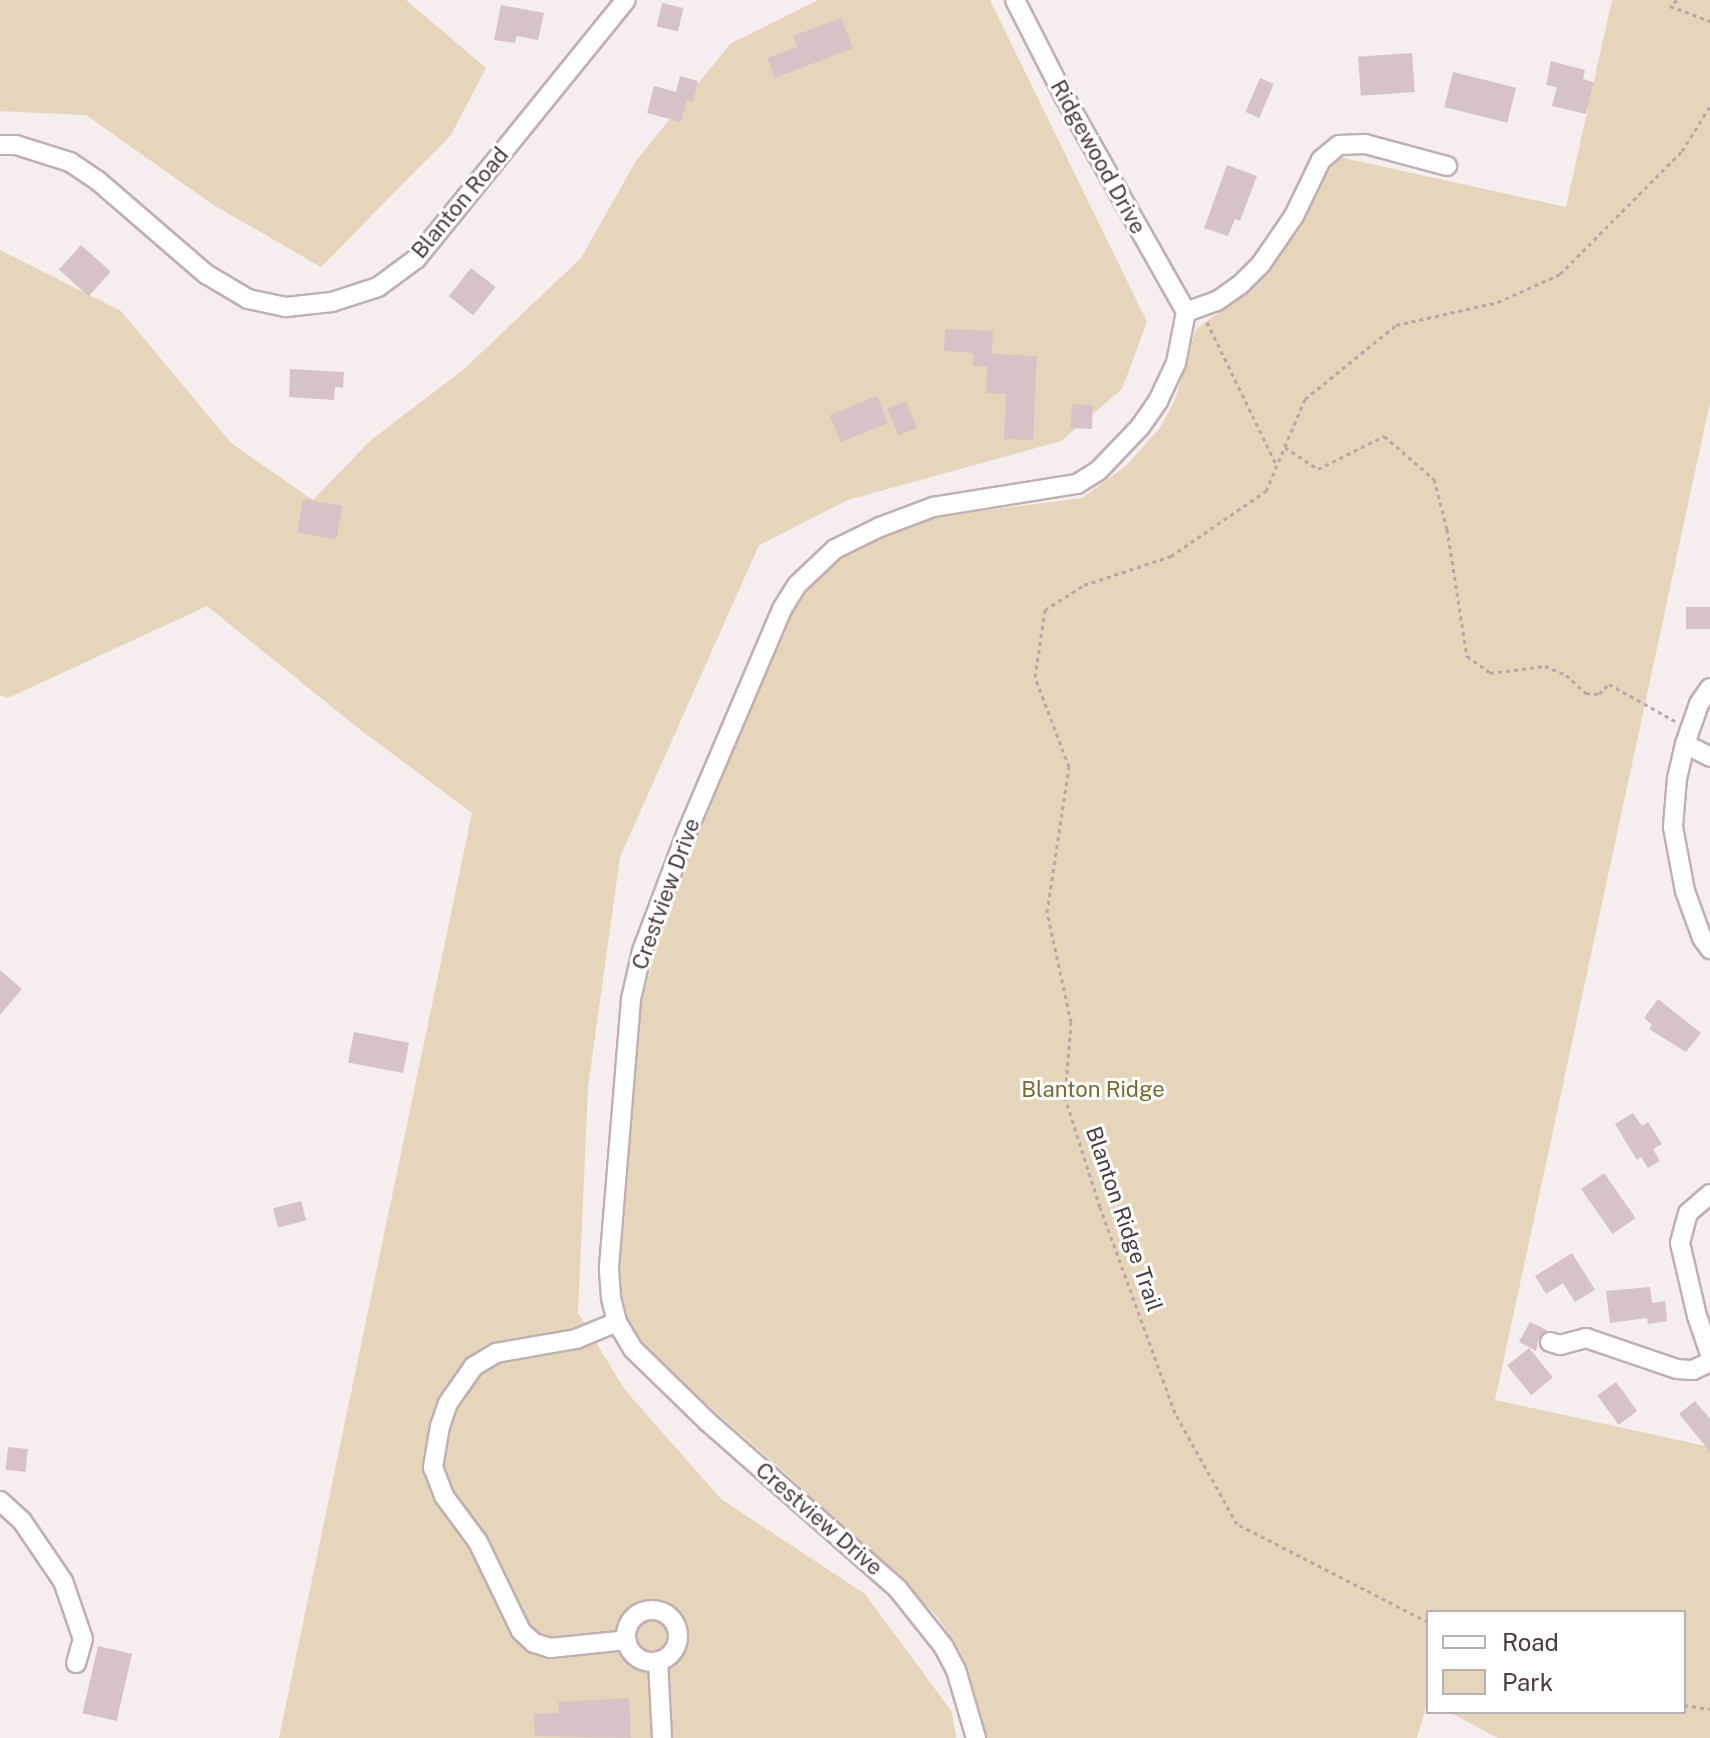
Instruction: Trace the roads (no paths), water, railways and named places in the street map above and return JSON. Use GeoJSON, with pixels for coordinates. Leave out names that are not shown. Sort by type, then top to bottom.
{"type":"FeatureCollection","features":[{"type":"Feature","properties":{"kind":"street","name":"Blanton Road"},"geometry":{"type":"LineString","coordinates":[[0,145],[40,151],[70,162],[97,180],[206,274],[248,299],[286,307],[332,302],[378,287],[416,259],[626,0]]}},
{"type":"Feature","properties":{"kind":"street","name":"Ridgewood Drive"},"geometry":{"type":"LineString","coordinates":[[1015,0],[1064,96],[1193,310]]}},
{"type":"Feature","properties":{"kind":"street"},"geometry":{"type":"LineString","coordinates":[[1193,310],[1240,285],[1261,264],[1294,216],[1321,160],[1339,145],[1365,144],[1447,166]]}},
{"type":"Feature","properties":{"kind":"street","name":"Crestview Drive"},"geometry":{"type":"LineString","coordinates":[[976,1738],[956,1670],[944,1647],[905,1597],[852,1546],[708,1422],[633,1349],[617,1322],[611,1298],[609,1267],[631,999],[655,915],[782,609],[815,565],[835,549],[880,527],[933,507],[1077,484],[1098,471],[1140,427],[1158,401],[1176,363],[1193,310]]}},
{"type":"Feature","properties":{"kind":"street"},"geometry":{"type":"LineString","coordinates":[[1710,688],[1688,736],[1677,778],[1673,827],[1685,891],[1702,938],[1710,949]]}},
{"type":"Feature","properties":{"kind":"street"},"geometry":{"type":"LineString","coordinates":[[1688,736],[1710,757]]}},
{"type":"Feature","properties":{"kind":"street"},"geometry":{"type":"LineString","coordinates":[[1710,1194],[1688,1213],[1680,1243],[1697,1316],[1710,1354]]}},
{"type":"Feature","properties":{"kind":"street"},"geometry":{"type":"LineString","coordinates":[[617,1322],[576,1339],[496,1353],[474,1366],[448,1403],[440,1426],[433,1467],[444,1496],[478,1542],[521,1631],[534,1643],[550,1648],[627,1640]]}},
{"type":"Feature","properties":{"kind":"street"},"geometry":{"type":"LineString","coordinates":[[1550,1342],[1560,1345],[1586,1338],[1677,1369],[1693,1370],[1710,1362]]}},
{"type":"Feature","properties":{"kind":"street"},"geometry":{"type":"LineString","coordinates":[[0,1501],[22,1521],[63,1581],[83,1639],[76,1663]]}},
{"type":"Feature","properties":{"kind":"street"},"geometry":{"type":"LineString","coordinates":[[649,1610],[666,1614],[677,1627],[673,1651],[658,1661],[635,1654],[627,1640],[634,1617],[649,1610]]}},
{"type":"Feature","properties":{"kind":"street"},"geometry":{"type":"LineString","coordinates":[[658,1661],[662,1738]]}},
{"type":"Feature","properties":{"kind":"park label","name":"Blanton Ridge"},"geometry":{"type":"Point","coordinates":[1093,1090]}}]}
